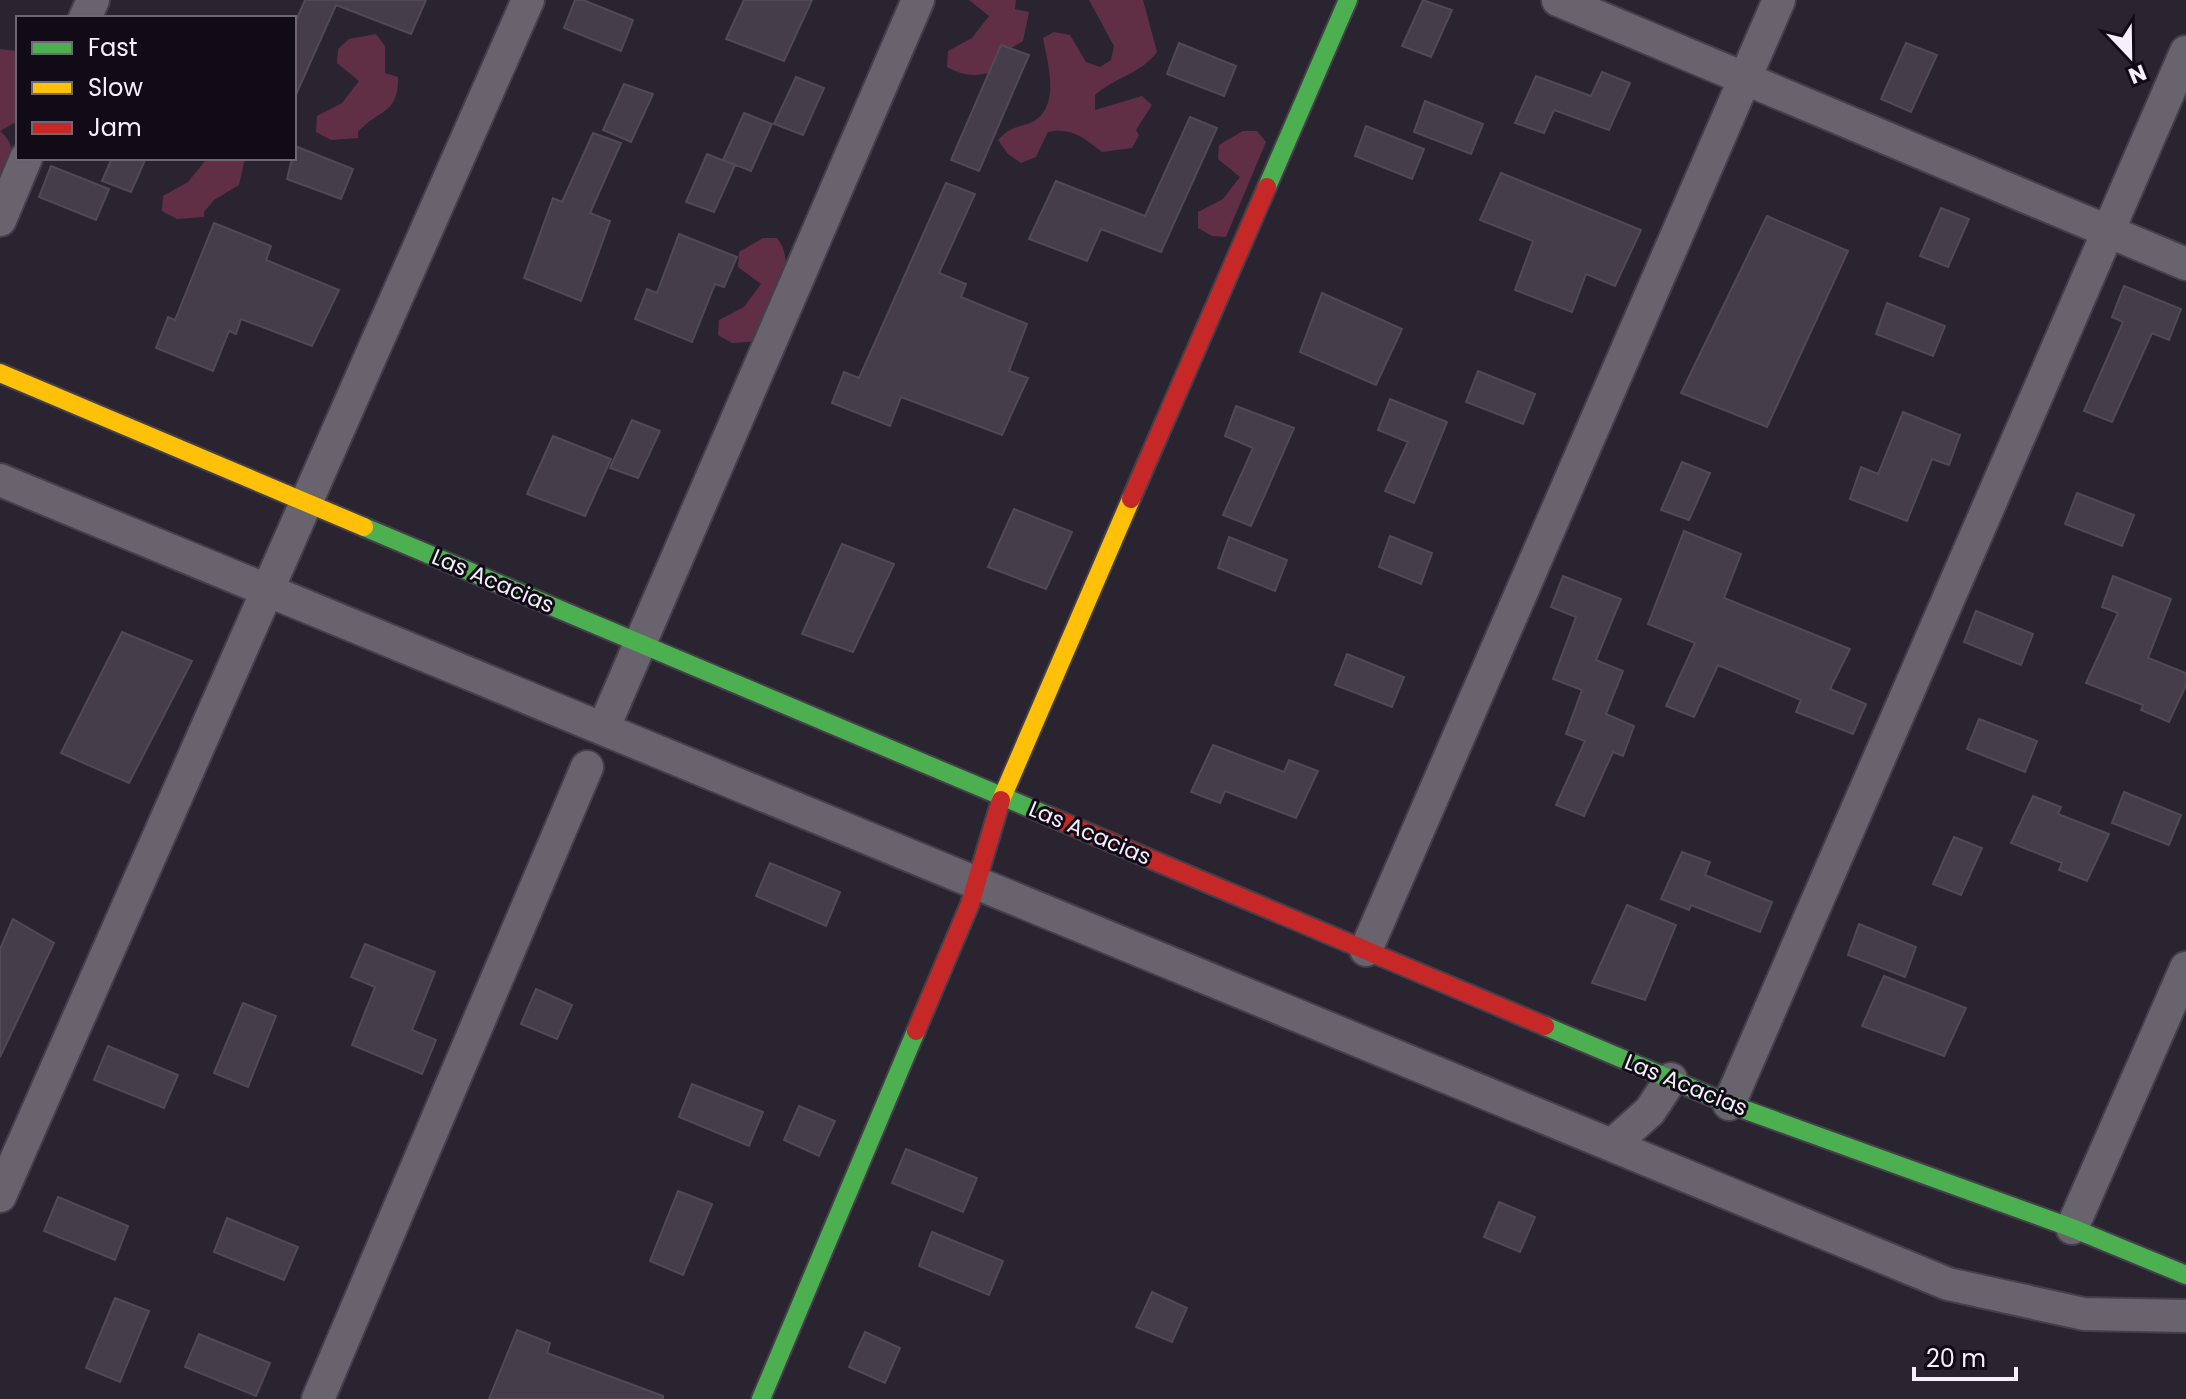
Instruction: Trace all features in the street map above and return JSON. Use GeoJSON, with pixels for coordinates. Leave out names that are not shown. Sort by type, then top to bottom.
{"type":"FeatureCollection","features":[{"type":"Feature","properties":{"kind":"street"},"geometry":{"type":"LineString","coordinates":[[0,1196],[528,0]]}},
{"type":"Feature","properties":{"kind":"street"},"geometry":{"type":"LineString","coordinates":[[607,720],[918,0]]}},
{"type":"Feature","properties":{"kind":"street"},"geometry":{"type":"LineString","coordinates":[[761,1399],[976,883],[1002,796],[1348,0]]}},
{"type":"Feature","properties":{"kind":"street"},"geometry":{"type":"LineString","coordinates":[[1558,0],[2186,264]]}},
{"type":"Feature","properties":{"kind":"street"},"geometry":{"type":"LineString","coordinates":[[1366,950],[1779,0]]}},
{"type":"Feature","properties":{"kind":"street"},"geometry":{"type":"LineString","coordinates":[[1729,1104],[2186,52]]}},
{"type":"Feature","properties":{"kind":"street"},"geometry":{"type":"LineString","coordinates":[[0,220],[25,160]]}},
{"type":"Feature","properties":{"kind":"street","name":"Las Acacias"},"geometry":{"type":"LineString","coordinates":[[0,373],[1729,1104],[2072,1228],[2186,1275]]}},
{"type":"Feature","properties":{"kind":"street"},"geometry":{"type":"LineString","coordinates":[[0,480],[1948,1284],[2084,1314],[2186,1316]]}},
{"type":"Feature","properties":{"kind":"street"},"geometry":{"type":"LineString","coordinates":[[318,1399],[587,767]]}},
{"type":"Feature","properties":{"kind":"street"},"geometry":{"type":"LineString","coordinates":[[2072,1228],[2186,968]]}},
{"type":"Feature","properties":{"kind":"street"},"geometry":{"type":"LineString","coordinates":[[1612,1145],[1650,1111],[1671,1079]]}},
{"type":"Feature","properties":{"kind":"shaded area"},"geometry":{"type":"Polygon","coordinates":[[[969,0],[1016,0],[1015,9],[1029,12],[1023,41],[998,56],[988,73],[967,74],[947,67],[948,51],[972,38],[989,16],[969,0]]]}},
{"type":"Feature","properties":{"kind":"shaded area"},"geometry":{"type":"Polygon","coordinates":[[[1089,0],[1143,0],[1157,52],[1136,71],[1095,95],[1095,110],[1142,96],[1152,105],[1136,130],[1139,135],[1132,148],[1102,152],[1077,135],[1064,131],[1048,132],[1036,157],[1021,163],[1008,154],[998,140],[1014,128],[1037,119],[1048,102],[1050,80],[1043,38],[1054,32],[1070,35],[1086,62],[1100,67],[1111,60],[1114,46],[1089,0]]]}},
{"type":"Feature","properties":{"kind":"shaded area"},"geometry":{"type":"Polygon","coordinates":[[[376,34],[385,46],[385,73],[398,77],[395,98],[386,110],[358,132],[358,138],[331,140],[316,132],[317,116],[342,103],[359,81],[337,63],[338,49],[349,39],[376,34]]]}},
{"type":"Feature","properties":{"kind":"shaded area"},"geometry":{"type":"Polygon","coordinates":[[[0,49],[16,51],[16,122],[0,131],[0,49]]]}},
{"type":"Feature","properties":{"kind":"shaded area"},"geometry":{"type":"Polygon","coordinates":[[[0,131],[9,142],[11,152],[0,174],[0,131]]]}},
{"type":"Feature","properties":{"kind":"shaded area"},"geometry":{"type":"Polygon","coordinates":[[[1243,131],[1257,131],[1266,142],[1226,237],[1212,236],[1198,228],[1198,212],[1223,199],[1240,177],[1218,159],[1219,145],[1243,131]]]}},
{"type":"Feature","properties":{"kind":"shaded area"},"geometry":{"type":"Polygon","coordinates":[[[245,160],[239,185],[214,200],[204,212],[204,217],[177,219],[162,211],[163,196],[188,182],[205,161],[245,160]]]}},
{"type":"Feature","properties":{"kind":"shaded area"},"geometry":{"type":"Polygon","coordinates":[[[763,238],[777,238],[786,262],[785,275],[760,341],[732,343],[718,335],[719,320],[744,307],[761,284],[738,267],[739,252],[763,238]]]}},
{"type":"Feature","properties":{"kind":"building"},"geometry":{"type":"Polygon","coordinates":[[[305,0],[426,0],[411,34],[336,5],[296,95],[296,20],[305,0]]]}},
{"type":"Feature","properties":{"kind":"building"},"geometry":{"type":"Polygon","coordinates":[[[575,0],[583,0],[633,20],[621,51],[564,28],[575,0]]]}},
{"type":"Feature","properties":{"kind":"building"},"geometry":{"type":"Polygon","coordinates":[[[744,0],[812,0],[784,61],[726,39],[744,0]]]}},
{"type":"Feature","properties":{"kind":"building"},"geometry":{"type":"Polygon","coordinates":[[[1423,0],[1452,10],[1431,57],[1402,46],[1423,0]]]}},
{"type":"Feature","properties":{"kind":"building"},"geometry":{"type":"Polygon","coordinates":[[[1179,43],[1236,66],[1224,96],[1167,74],[1179,43]]]}},
{"type":"Feature","properties":{"kind":"building"},"geometry":{"type":"Polygon","coordinates":[[[1906,43],[1937,55],[1911,112],[1881,99],[1906,43]]]}},
{"type":"Feature","properties":{"kind":"building"},"geometry":{"type":"Polygon","coordinates":[[[1001,45],[1029,55],[979,171],[951,160],[1001,45]]]}},
{"type":"Feature","properties":{"kind":"building"},"geometry":{"type":"Polygon","coordinates":[[[1602,72],[1630,83],[1609,130],[1554,110],[1544,133],[1515,123],[1536,76],[1591,96],[1602,72]]]}},
{"type":"Feature","properties":{"kind":"building"},"geometry":{"type":"Polygon","coordinates":[[[796,77],[824,88],[803,135],[774,124],[796,77]]]}},
{"type":"Feature","properties":{"kind":"building"},"geometry":{"type":"Polygon","coordinates":[[[624,84],[653,94],[631,142],[603,130],[624,84]]]}},
{"type":"Feature","properties":{"kind":"building"},"geometry":{"type":"Polygon","coordinates":[[[1425,101],[1483,124],[1471,154],[1414,132],[1425,101]]]}},
{"type":"Feature","properties":{"kind":"building"},"geometry":{"type":"Polygon","coordinates":[[[744,113],[772,124],[751,171],[723,160],[744,113]]]}},
{"type":"Feature","properties":{"kind":"building"},"geometry":{"type":"Polygon","coordinates":[[[1190,117],[1217,128],[1161,252],[1101,229],[1087,261],[1029,239],[1056,181],[1145,216],[1190,117]]]}},
{"type":"Feature","properties":{"kind":"building"},"geometry":{"type":"Polygon","coordinates":[[[1366,126],[1424,149],[1412,179],[1355,156],[1366,126]]]}},
{"type":"Feature","properties":{"kind":"building"},"geometry":{"type":"Polygon","coordinates":[[[593,133],[621,143],[590,213],[610,221],[581,301],[524,278],[553,198],[562,202],[593,133]]]}},
{"type":"Feature","properties":{"kind":"building"},"geometry":{"type":"Polygon","coordinates":[[[296,146],[353,169],[341,199],[287,179],[292,160],[296,160],[296,146]]]}},
{"type":"Feature","properties":{"kind":"building"},"geometry":{"type":"Polygon","coordinates":[[[707,154],[735,165],[714,212],[686,202],[707,154]]]}},
{"type":"Feature","properties":{"kind":"building"},"geometry":{"type":"Polygon","coordinates":[[[111,160],[145,160],[131,192],[102,181],[111,160]]]}},
{"type":"Feature","properties":{"kind":"building"},"geometry":{"type":"Polygon","coordinates":[[[51,166],[109,189],[96,220],[39,197],[51,166]]]}},
{"type":"Feature","properties":{"kind":"building"},"geometry":{"type":"Polygon","coordinates":[[[1501,173],[1641,230],[1615,286],[1586,274],[1572,312],[1515,290],[1533,241],[1480,220],[1501,173]]]}},
{"type":"Feature","properties":{"kind":"building"},"geometry":{"type":"Polygon","coordinates":[[[946,183],[975,194],[939,273],[966,284],[961,297],[1027,324],[1009,371],[1028,378],[1002,435],[901,397],[890,426],[832,403],[844,372],[859,378],[946,183]]]}},
{"type":"Feature","properties":{"kind":"building"},"geometry":{"type":"Polygon","coordinates":[[[1941,208],[1969,219],[1948,267],[1920,256],[1941,208]]]}},
{"type":"Feature","properties":{"kind":"building"},"geometry":{"type":"Polygon","coordinates":[[[1767,216],[1848,251],[1767,427],[1681,393],[1767,216]]]}},
{"type":"Feature","properties":{"kind":"building"},"geometry":{"type":"Polygon","coordinates":[[[214,223],[271,246],[266,260],[339,290],[312,346],[241,319],[236,334],[229,331],[213,371],[156,348],[168,317],[175,320],[214,223]]]}},
{"type":"Feature","properties":{"kind":"building"},"geometry":{"type":"Polygon","coordinates":[[[679,234],[737,257],[724,287],[715,284],[692,342],[635,319],[647,289],[657,293],[679,234]]]}},
{"type":"Feature","properties":{"kind":"building"},"geometry":{"type":"Polygon","coordinates":[[[2124,286],[2181,309],[2169,340],[2152,333],[2112,422],[2084,411],[2123,322],[2112,317],[2124,286]]]}},
{"type":"Feature","properties":{"kind":"building"},"geometry":{"type":"Polygon","coordinates":[[[1322,293],[1402,329],[1376,385],[1300,352],[1322,293]]]}},
{"type":"Feature","properties":{"kind":"building"},"geometry":{"type":"Polygon","coordinates":[[[1887,303],[1945,326],[1933,356],[1876,334],[1887,303]]]}},
{"type":"Feature","properties":{"kind":"building"},"geometry":{"type":"Polygon","coordinates":[[[1478,371],[1535,394],[1523,424],[1466,402],[1478,371]]]}},
{"type":"Feature","properties":{"kind":"building"},"geometry":{"type":"Polygon","coordinates":[[[1390,399],[1447,422],[1414,503],[1385,491],[1408,442],[1378,430],[1390,399]]]}},
{"type":"Feature","properties":{"kind":"building"},"geometry":{"type":"Polygon","coordinates":[[[1236,406],[1294,428],[1251,526],[1223,515],[1253,448],[1225,436],[1236,406]]]}},
{"type":"Feature","properties":{"kind":"building"},"geometry":{"type":"Polygon","coordinates":[[[1903,412],[1960,435],[1949,465],[1932,459],[1907,521],[1850,499],[1861,467],[1878,474],[1903,412]]]}},
{"type":"Feature","properties":{"kind":"building"},"geometry":{"type":"Polygon","coordinates":[[[632,420],[660,431],[638,478],[610,468],[632,420]]]}},
{"type":"Feature","properties":{"kind":"building"},"geometry":{"type":"Polygon","coordinates":[[[553,436],[611,459],[585,516],[527,494],[553,436]]]}},
{"type":"Feature","properties":{"kind":"building"},"geometry":{"type":"Polygon","coordinates":[[[1682,462],[1710,473],[1689,520],[1661,510],[1682,462]]]}},
{"type":"Feature","properties":{"kind":"building"},"geometry":{"type":"Polygon","coordinates":[[[2077,493],[2134,515],[2122,546],[2065,524],[2077,493]]]}},
{"type":"Feature","properties":{"kind":"building"},"geometry":{"type":"Polygon","coordinates":[[[1014,509],[1072,532],[1046,589],[988,567],[1014,509]]]}},
{"type":"Feature","properties":{"kind":"building"},"geometry":{"type":"Polygon","coordinates":[[[1684,531],[1741,554],[1724,598],[1850,649],[1830,689],[1866,704],[1853,734],[1796,712],[1801,700],[1718,665],[1694,717],[1666,706],[1695,643],[1648,624],[1684,531]]]}},
{"type":"Feature","properties":{"kind":"building"},"geometry":{"type":"Polygon","coordinates":[[[1390,536],[1432,553],[1421,584],[1379,567],[1390,536]]]}},
{"type":"Feature","properties":{"kind":"building"},"geometry":{"type":"Polygon","coordinates":[[[1229,537],[1287,560],[1275,591],[1218,568],[1229,537]]]}},
{"type":"Feature","properties":{"kind":"building"},"geometry":{"type":"Polygon","coordinates":[[[842,544],[894,564],[853,652],[802,634],[842,544]]]}},
{"type":"Feature","properties":{"kind":"building"},"geometry":{"type":"Polygon","coordinates":[[[1563,576],[1621,599],[1596,660],[1623,671],[1606,714],[1634,726],[1623,756],[1613,752],[1584,816],[1556,805],[1585,741],[1566,734],[1582,690],[1553,679],[1576,617],[1551,607],[1563,576]]]}},
{"type":"Feature","properties":{"kind":"building"},"geometry":{"type":"Polygon","coordinates":[[[2113,576],[2171,599],[2148,658],[2186,673],[2186,685],[2169,722],[2141,710],[2143,705],[2086,683],[2118,613],[2102,607],[2113,576]]]}},
{"type":"Feature","properties":{"kind":"building"},"geometry":{"type":"Polygon","coordinates":[[[1976,611],[2033,634],[2021,665],[1964,642],[1976,611]]]}},
{"type":"Feature","properties":{"kind":"building"},"geometry":{"type":"Polygon","coordinates":[[[122,632],[192,661],[129,783],[61,753],[122,632]]]}},
{"type":"Feature","properties":{"kind":"building"},"geometry":{"type":"Polygon","coordinates":[[[1347,654],[1404,677],[1392,707],[1335,685],[1347,654]]]}},
{"type":"Feature","properties":{"kind":"building"},"geometry":{"type":"Polygon","coordinates":[[[1979,719],[2037,741],[2025,772],[1967,749],[1979,719]]]}},
{"type":"Feature","properties":{"kind":"building"},"geometry":{"type":"Polygon","coordinates":[[[1213,745],[1284,772],[1289,760],[1318,771],[1296,818],[1225,791],[1220,803],[1191,792],[1213,745]]]}},
{"type":"Feature","properties":{"kind":"building"},"geometry":{"type":"Polygon","coordinates":[[[2124,792],[2181,815],[2169,845],[2112,823],[2124,792]]]}},
{"type":"Feature","properties":{"kind":"building"},"geometry":{"type":"Polygon","coordinates":[[[2033,796],[2061,807],[2058,814],[2109,834],[2087,881],[2059,870],[2062,863],[2011,843],[2033,796]]]}},
{"type":"Feature","properties":{"kind":"building"},"geometry":{"type":"Polygon","coordinates":[[[1954,837],[1982,848],[1961,895],[1933,884],[1954,837]]]}},
{"type":"Feature","properties":{"kind":"building"},"geometry":{"type":"Polygon","coordinates":[[[1682,852],[1710,862],[1705,875],[1772,902],[1760,932],[1691,905],[1689,910],[1661,899],[1682,852]]]}},
{"type":"Feature","properties":{"kind":"building"},"geometry":{"type":"Polygon","coordinates":[[[770,863],[840,892],[826,926],[756,896],[770,863]]]}},
{"type":"Feature","properties":{"kind":"building"},"geometry":{"type":"Polygon","coordinates":[[[1627,905],[1676,925],[1645,1000],[1592,983],[1627,905]]]}},
{"type":"Feature","properties":{"kind":"building"},"geometry":{"type":"Polygon","coordinates":[[[13,919],[54,943],[0,1057],[0,949],[13,919]]]}},
{"type":"Feature","properties":{"kind":"building"},"geometry":{"type":"Polygon","coordinates":[[[1859,924],[1916,947],[1905,977],[1848,955],[1859,924]]]}},
{"type":"Feature","properties":{"kind":"building"},"geometry":{"type":"Polygon","coordinates":[[[365,944],[435,972],[412,1030],[436,1040],[422,1074],[352,1045],[375,987],[351,977],[365,944]]]}},
{"type":"Feature","properties":{"kind":"building"},"geometry":{"type":"Polygon","coordinates":[[[1884,976],[1966,1008],[1944,1056],[1862,1026],[1884,976]]]}},
{"type":"Feature","properties":{"kind":"building"},"geometry":{"type":"Polygon","coordinates":[[[536,989],[572,1005],[557,1039],[521,1024],[536,989]]]}},
{"type":"Feature","properties":{"kind":"building"},"geometry":{"type":"Polygon","coordinates":[[[243,1003],[276,1016],[248,1087],[214,1073],[243,1003]]]}},
{"type":"Feature","properties":{"kind":"building"},"geometry":{"type":"Polygon","coordinates":[[[108,1046],[178,1075],[164,1108],[94,1080],[108,1046]]]}},
{"type":"Feature","properties":{"kind":"building"},"geometry":{"type":"Polygon","coordinates":[[[692,1084],[763,1112],[749,1146],[679,1117],[692,1084]]]}},
{"type":"Feature","properties":{"kind":"building"},"geometry":{"type":"Polygon","coordinates":[[[799,1106],[835,1121],[819,1156],[784,1140],[799,1106]]]}},
{"type":"Feature","properties":{"kind":"building"},"geometry":{"type":"Polygon","coordinates":[[[906,1149],[977,1178],[963,1212],[892,1183],[906,1149]]]}},
{"type":"Feature","properties":{"kind":"building"},"geometry":{"type":"Polygon","coordinates":[[[678,1191],[712,1204],[683,1275],[650,1261],[678,1191]]]}},
{"type":"Feature","properties":{"kind":"building"},"geometry":{"type":"Polygon","coordinates":[[[58,1197],[128,1226],[115,1260],[44,1231],[58,1197]]]}},
{"type":"Feature","properties":{"kind":"building"},"geometry":{"type":"Polygon","coordinates":[[[1499,1202],[1535,1217],[1520,1252],[1484,1237],[1499,1202]]]}},
{"type":"Feature","properties":{"kind":"building"},"geometry":{"type":"Polygon","coordinates":[[[227,1218],[298,1247],[284,1280],[214,1252],[227,1218]]]}},
{"type":"Feature","properties":{"kind":"building"},"geometry":{"type":"Polygon","coordinates":[[[932,1232],[1003,1261],[989,1295],[919,1266],[932,1232]]]}},
{"type":"Feature","properties":{"kind":"building"},"geometry":{"type":"Polygon","coordinates":[[[1152,1292],[1187,1308],[1172,1342],[1136,1327],[1152,1292]]]}},
{"type":"Feature","properties":{"kind":"building"},"geometry":{"type":"Polygon","coordinates":[[[115,1298],[149,1311],[120,1382],[86,1368],[115,1298]]]}},
{"type":"Feature","properties":{"kind":"building"},"geometry":{"type":"Polygon","coordinates":[[[517,1330],[550,1343],[547,1353],[663,1396],[663,1399],[489,1399],[517,1330]]]}},
{"type":"Feature","properties":{"kind":"building"},"geometry":{"type":"Polygon","coordinates":[[[865,1332],[900,1348],[885,1383],[849,1367],[865,1332]]]}},
{"type":"Feature","properties":{"kind":"building"},"geometry":{"type":"Polygon","coordinates":[[[199,1334],[270,1363],[256,1396],[185,1367],[199,1334]]]}},
{"type":"Feature","properties":{"kind":"traffic: fast"},"geometry":{"type":"LineString","coordinates":[[1267,187],[1348,0]]}},
{"type":"Feature","properties":{"kind":"traffic: fast"},"geometry":{"type":"LineString","coordinates":[[364,527],[1051,817]]}},
{"type":"Feature","properties":{"kind":"traffic: fast"},"geometry":{"type":"LineString","coordinates":[[1545,1026],[1729,1104],[2072,1228],[2186,1275]]}},
{"type":"Feature","properties":{"kind":"traffic: fast"},"geometry":{"type":"LineString","coordinates":[[761,1399],[916,1031]]}},
{"type":"Feature","properties":{"kind":"traffic: slow"},"geometry":{"type":"LineString","coordinates":[[0,373],[364,527]]}},
{"type":"Feature","properties":{"kind":"traffic: slow"},"geometry":{"type":"LineString","coordinates":[[1001,800],[1131,499]]}},
{"type":"Feature","properties":{"kind":"traffic: jam"},"geometry":{"type":"LineString","coordinates":[[1131,499],[1267,187]]}},
{"type":"Feature","properties":{"kind":"traffic: jam"},"geometry":{"type":"LineString","coordinates":[[916,1031],[970,904],[1001,800]]}},
{"type":"Feature","properties":{"kind":"traffic: jam"},"geometry":{"type":"LineString","coordinates":[[1051,817],[1545,1026]]}}]}
